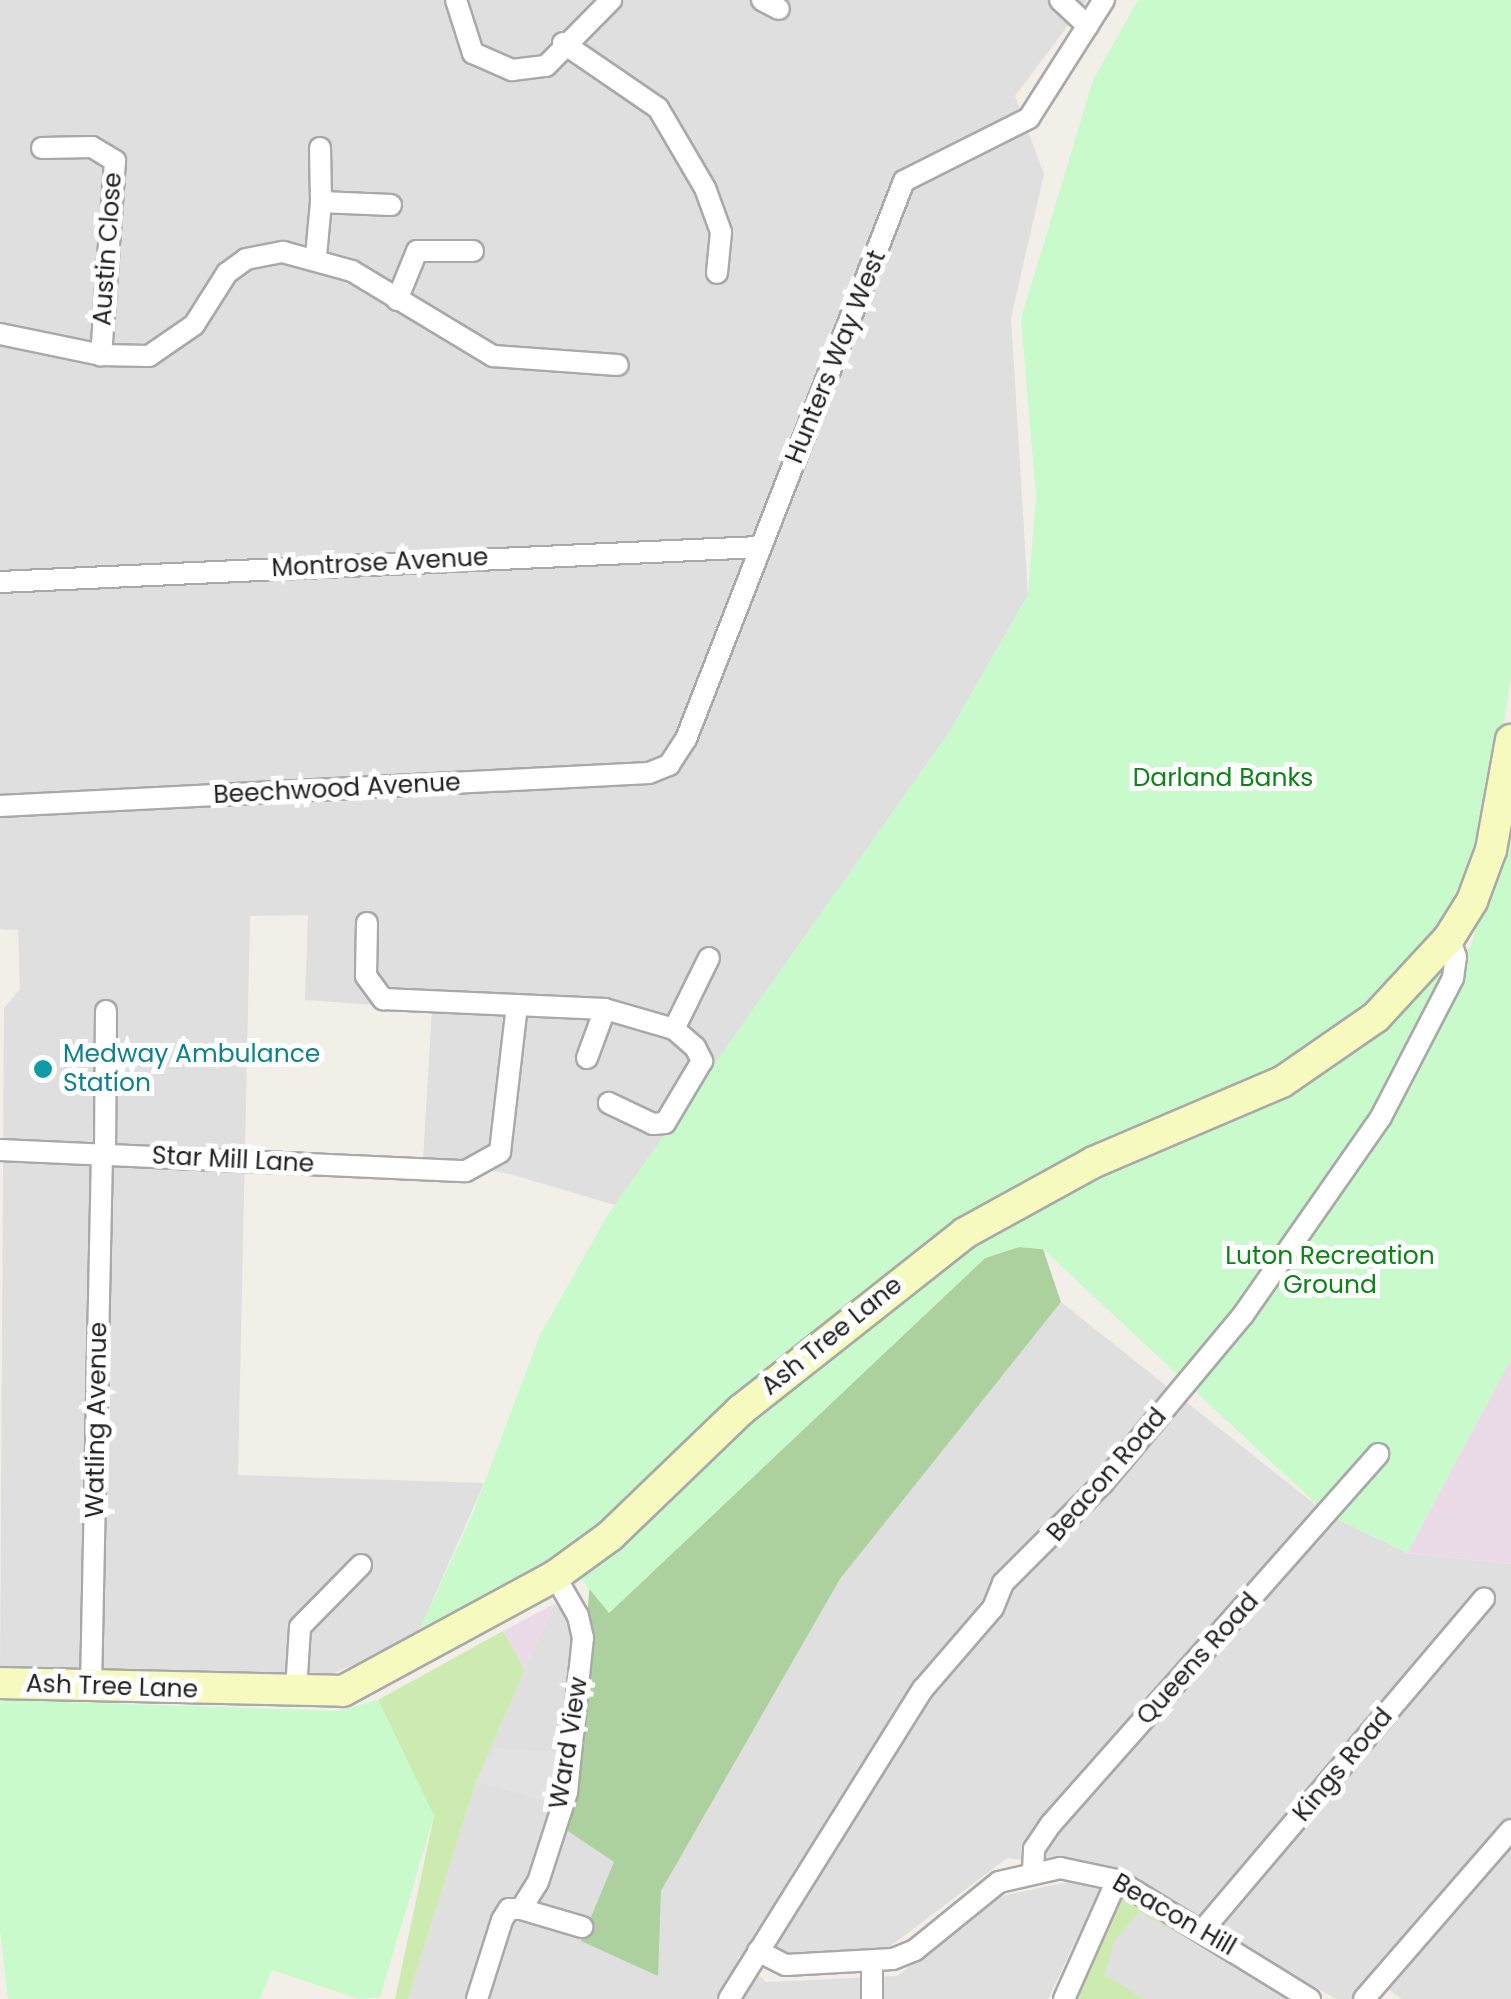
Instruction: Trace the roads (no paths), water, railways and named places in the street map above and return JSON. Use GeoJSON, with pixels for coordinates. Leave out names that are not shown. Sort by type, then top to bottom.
{"type":"FeatureCollection","features":[{"type":"Feature","properties":{"kind":"street"},"geometry":{"type":"LineString","coordinates":[[456,0],[473,53],[512,70],[546,66],[563,42],[611,0]]}},
{"type":"Feature","properties":{"kind":"street"},"geometry":{"type":"LineString","coordinates":[[1060,0],[1088,26]]}},
{"type":"Feature","properties":{"kind":"street","name":"Hunters Way West"},"geometry":{"type":"LineString","coordinates":[[672,763],[904,181],[1029,118],[1104,0]]}},
{"type":"Feature","properties":{"kind":"street"},"geometry":{"type":"LineString","coordinates":[[563,42],[658,108],[705,188],[720,232],[718,273]]}},
{"type":"Feature","properties":{"kind":"street","name":"Austin Close"},"geometry":{"type":"LineString","coordinates":[[42,148],[92,147],[115,161],[101,355]]}},
{"type":"Feature","properties":{"kind":"street"},"geometry":{"type":"LineString","coordinates":[[316,256],[320,148]]}},
{"type":"Feature","properties":{"kind":"street"},"geometry":{"type":"LineString","coordinates":[[321,202],[391,205]]}},
{"type":"Feature","properties":{"kind":"street"},"geometry":{"type":"LineString","coordinates":[[397,300],[417,250],[473,251]]}},
{"type":"Feature","properties":{"kind":"street"},"geometry":{"type":"LineString","coordinates":[[0,334],[101,355],[149,356],[173,344],[194,325],[226,273],[246,258],[283,252],[316,256],[493,356],[618,365]]}},
{"type":"Feature","properties":{"kind":"street","name":"Montrose Avenue"},"geometry":{"type":"LineString","coordinates":[[0,582],[759,546]]}},
{"type":"Feature","properties":{"kind":"street","name":"Ash Tree Lane"},"geometry":{"type":"LineString","coordinates":[[0,1684],[343,1691],[555,1576],[610,1536],[741,1410],[964,1232],[1094,1162],[1242,1102],[1309,1066],[1376,1017],[1449,938],[1491,850],[1511,740]]}},
{"type":"Feature","properties":{"kind":"street","name":"Beechwood Avenue"},"geometry":{"type":"LineString","coordinates":[[0,806],[649,773],[672,763]]}},
{"type":"Feature","properties":{"kind":"street"},"geometry":{"type":"LineString","coordinates":[[367,923],[366,976],[383,999],[606,1009],[674,1029],[702,1061],[665,1123],[653,1124],[609,1103]]}},
{"type":"Feature","properties":{"kind":"street","name":"Beacon Road"},"geometry":{"type":"LineString","coordinates":[[728,1999],[923,1689],[993,1608],[1004,1583],[1102,1483],[1242,1316],[1381,1118],[1453,978],[1456,958],[1449,938]]}},
{"type":"Feature","properties":{"kind":"street"},"geometry":{"type":"LineString","coordinates":[[674,1029],[709,958]]}},
{"type":"Feature","properties":{"kind":"street","name":"Star Mill Lane"},"geometry":{"type":"LineString","coordinates":[[0,1150],[466,1170],[500,1152],[517,1005]]}},
{"type":"Feature","properties":{"kind":"street"},"geometry":{"type":"LineString","coordinates":[[587,1058],[606,1009]]}},
{"type":"Feature","properties":{"kind":"street","name":"Watling Avenue"},"geometry":{"type":"LineString","coordinates":[[91,1686],[106,1011]]}},
{"type":"Feature","properties":{"kind":"street","name":"Queens Road"},"geometry":{"type":"LineString","coordinates":[[1032,1870],[1034,1849],[1051,1824],[1378,1454]]}},
{"type":"Feature","properties":{"kind":"street"},"geometry":{"type":"LineString","coordinates":[[296,1691],[300,1626],[361,1565]]}},
{"type":"Feature","properties":{"kind":"street","name":"Ward View"},"geometry":{"type":"LineString","coordinates":[[476,1999],[502,1920],[509,1909],[520,1910],[538,1882],[567,1792],[582,1627],[555,1576]]}},
{"type":"Feature","properties":{"kind":"street","name":"Kings Road"},"geometry":{"type":"LineString","coordinates":[[1202,1931],[1484,1599]]}},
{"type":"Feature","properties":{"kind":"street"},"geometry":{"type":"LineString","coordinates":[[1364,1999],[1511,1830]]}},
{"type":"Feature","properties":{"kind":"street","name":"Beacon Hill"},"geometry":{"type":"LineString","coordinates":[[758,1951],[786,1966],[872,1963],[914,1951],[978,1896],[1032,1870],[1087,1871],[1117,1880],[1310,1999]]}},
{"type":"Feature","properties":{"kind":"street"},"geometry":{"type":"LineString","coordinates":[[1064,1999],[1117,1880]]}},
{"type":"Feature","properties":{"kind":"street"},"geometry":{"type":"LineString","coordinates":[[520,1910],[582,1928]]}},
{"type":"Feature","properties":{"kind":"street"},"geometry":{"type":"LineString","coordinates":[[872,1963],[872,1999]]}},
{"type":"Feature","properties":{"kind":"place","name":"Medway Ambulance Station"},"geometry":{"type":"Point","coordinates":[43,1069]}},
{"type":"Feature","properties":{"kind":"park label","name":"Darland Banks"},"geometry":{"type":"Point","coordinates":[1223,778]}},
{"type":"Feature","properties":{"kind":"park label","name":"Luton Recreation Ground"},"geometry":{"type":"Point","coordinates":[1330,1272]}}]}
